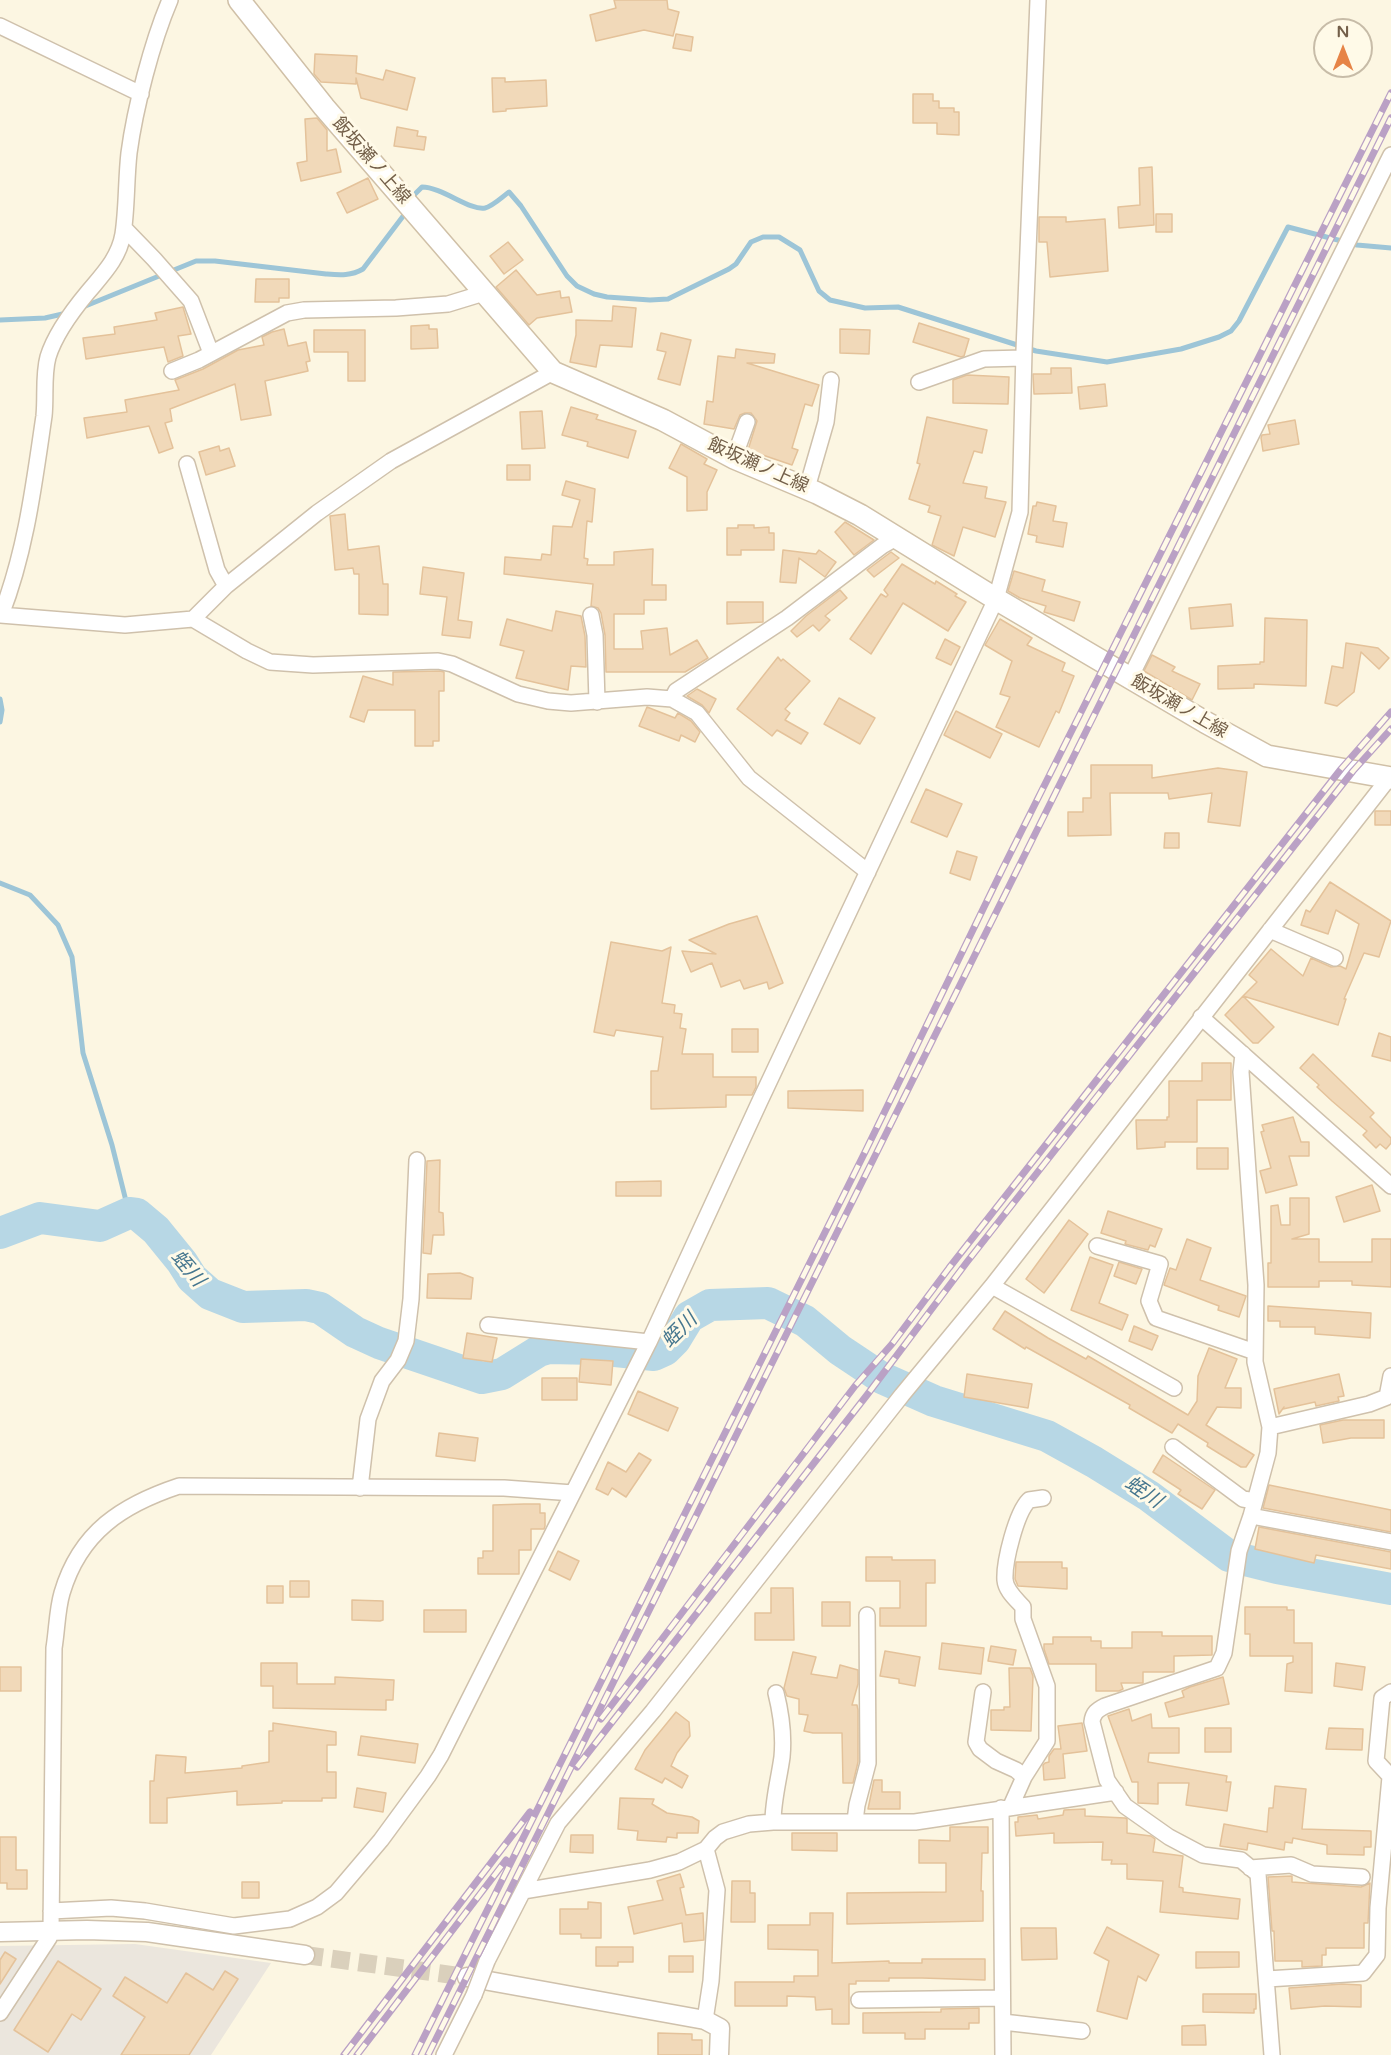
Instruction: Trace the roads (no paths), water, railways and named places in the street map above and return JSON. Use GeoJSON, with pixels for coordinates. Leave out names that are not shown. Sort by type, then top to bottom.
{"type":"FeatureCollection","features":[{"type":"Feature","properties":{"kind":"main road","name":"飯坂瀬ノ上線"},"geometry":{"type":"LineString","coordinates":[[239,0],[324,107],[553,372],[663,420],[734,458],[807,488],[860,514],[996,599],[1267,756],[1390,778]]}},
{"type":"Feature","properties":{"kind":"street"},"geometry":{"type":"LineString","coordinates":[[170,0],[162,17],[141,94],[130,150],[123,228],[117,252],[105,272],[66,322],[48,358],[45,409],[32,499],[24,541],[0,615],[125,625],[193,619],[270,662],[324,665],[438,661],[452,664],[518,694],[548,701],[597,702],[622,698],[672,699],[697,713],[749,778],[868,872]]}},
{"type":"Feature","properties":{"kind":"street"},"geometry":{"type":"LineString","coordinates":[[51,1911],[111,1908],[145,1911],[234,1926],[290,1919],[317,1907],[336,1893],[381,1840],[441,1755],[648,1345],[996,599],[1020,512],[1023,358],[1038,0]]}},
{"type":"Feature","properties":{"kind":"street"},"geometry":{"type":"LineString","coordinates":[[0,26],[141,94]]}},
{"type":"Feature","properties":{"kind":"street"},"geometry":{"type":"LineString","coordinates":[[1130,678],[1391,155]]}},
{"type":"Feature","properties":{"kind":"street"},"geometry":{"type":"LineString","coordinates":[[123,228],[191,301],[211,353]]}},
{"type":"Feature","properties":{"kind":"street"},"geometry":{"type":"LineString","coordinates":[[172,371],[287,313],[304,310],[396,308],[448,304],[484,292]]}},
{"type":"Feature","properties":{"kind":"street"},"geometry":{"type":"LineString","coordinates":[[919,382],[984,359],[1023,358]]}},
{"type":"Feature","properties":{"kind":"street"},"geometry":{"type":"LineString","coordinates":[[193,619],[226,586],[317,513],[391,461],[553,372]]}},
{"type":"Feature","properties":{"kind":"street"},"geometry":{"type":"LineString","coordinates":[[807,488],[826,422],[831,380]]}},
{"type":"Feature","properties":{"kind":"street"},"geometry":{"type":"LineString","coordinates":[[734,458],[747,422]]}},
{"type":"Feature","properties":{"kind":"street"},"geometry":{"type":"LineString","coordinates":[[187,464],[217,570],[226,586]]}},
{"type":"Feature","properties":{"kind":"street"},"geometry":{"type":"LineString","coordinates":[[672,699],[676,691],[787,618],[882,546],[896,538]]}},
{"type":"Feature","properties":{"kind":"street"},"geometry":{"type":"LineString","coordinates":[[591,615],[595,635],[597,702]]}},
{"type":"Feature","properties":{"kind":"street"},"geometry":{"type":"LineString","coordinates":[[444,2055],[474,1995],[487,1961],[558,1823],[653,1711],[902,1395],[992,1286],[1390,778]]}},
{"type":"Feature","properties":{"kind":"street"},"geometry":{"type":"LineString","coordinates":[[1270,930],[1335,958]]}},
{"type":"Feature","properties":{"kind":"street"},"geometry":{"type":"LineString","coordinates":[[1201,1017],[1391,1186]]}},
{"type":"Feature","properties":{"kind":"street"},"geometry":{"type":"LineString","coordinates":[[1243,1054],[1241,1072],[1256,1285],[1255,1362],[1270,1427],[1268,1453],[1239,1551],[1224,1653],[1217,1668],[1105,1706],[1097,1710],[1092,1722],[1107,1780],[1125,1806],[1170,1837],[1203,1855],[1241,1860],[1258,1874],[1272,2055]]}},
{"type":"Feature","properties":{"kind":"street"},"geometry":{"type":"LineString","coordinates":[[360,1488],[368,1419],[382,1381],[398,1360],[406,1341],[411,1299],[417,1160]]}},
{"type":"Feature","properties":{"kind":"street"},"geometry":{"type":"LineString","coordinates":[[1097,1246],[1160,1264],[1149,1301],[1156,1318],[1255,1352]]}},
{"type":"Feature","properties":{"kind":"street"},"geometry":{"type":"LineString","coordinates":[[992,1286],[1174,1388]]}},
{"type":"Feature","properties":{"kind":"street"},"geometry":{"type":"LineString","coordinates":[[488,1325],[648,1345]]}},
{"type":"Feature","properties":{"kind":"street"},"geometry":{"type":"LineString","coordinates":[[1270,1427],[1386,1402],[1391,1376]]}},
{"type":"Feature","properties":{"kind":"street"},"geometry":{"type":"LineString","coordinates":[[1173,1447],[1253,1508],[1391,1542]]}},
{"type":"Feature","properties":{"kind":"street"},"geometry":{"type":"LineString","coordinates":[[0,2013],[49,1938],[51,1930],[54,1648],[62,1595],[71,1568],[88,1542],[105,1523],[128,1507],[152,1495],[179,1486],[504,1488],[573,1493]]}},
{"type":"Feature","properties":{"kind":"street"},"geometry":{"type":"LineString","coordinates":[[1003,2055],[1006,1807],[1047,1741],[1047,1686],[1023,1619],[1023,1606],[1008,1591],[1005,1581],[1007,1562],[1020,1512],[1029,1500],[1043,1498]]}},
{"type":"Feature","properties":{"kind":"street"},"geometry":{"type":"LineString","coordinates":[[855,1821],[868,1763],[867,1615]]}},
{"type":"Feature","properties":{"kind":"street"},"geometry":{"type":"LineString","coordinates":[[773,1822],[782,1756],[782,1727],[776,1692]]}},
{"type":"Feature","properties":{"kind":"street"},"geometry":{"type":"LineString","coordinates":[[983,1692],[976,1742],[980,1749],[996,1761],[1016,1770],[1024,1777]]}},
{"type":"Feature","properties":{"kind":"street"},"geometry":{"type":"LineString","coordinates":[[1267,1978],[1363,1973],[1384,1950],[1390,1777],[1376,1761],[1382,1698],[1391,1692]]}},
{"type":"Feature","properties":{"kind":"street"},"geometry":{"type":"LineString","coordinates":[[523,1891],[650,1870],[679,1862],[706,1849],[715,1838],[731,1828],[749,1824],[915,1822],[1116,1792]]}},
{"type":"Feature","properties":{"kind":"street"},"geometry":{"type":"LineString","coordinates":[[705,2019],[711,1981],[717,1890],[706,1849]]}},
{"type":"Feature","properties":{"kind":"street"},"geometry":{"type":"LineString","coordinates":[[1250,1868],[1291,1865],[1312,1874],[1362,1877]]}},
{"type":"Feature","properties":{"kind":"street"},"geometry":{"type":"LineString","coordinates":[[0,1932],[51,1930],[147,1932],[305,1955]]}},
{"type":"Feature","properties":{"kind":"street"},"geometry":{"type":"LineString","coordinates":[[467,1977],[705,2019],[720,2028],[719,2055]]}},
{"type":"Feature","properties":{"kind":"street"},"geometry":{"type":"LineString","coordinates":[[859,2000],[1002,1998]]}},
{"type":"Feature","properties":{"kind":"street"},"geometry":{"type":"LineString","coordinates":[[1003,2022],[1082,2031]]}},
{"type":"Feature","properties":{"kind":"waterway"},"geometry":{"type":"LineString","coordinates":[[412,200],[422,187],[438,191],[472,206],[485,208],[509,192],[521,206],[567,276],[577,286],[594,294],[650,300],[668,299],[729,269],[736,264],[751,242],[763,237],[779,237],[800,250],[819,291],[830,300],[865,308],[898,307],[1036,351],[1107,362],[1181,349],[1231,331],[1239,321],[1288,227],[1357,245],[1391,248]]}},
{"type":"Feature","properties":{"kind":"waterway"},"geometry":{"type":"LineString","coordinates":[[78,309],[196,261],[215,261],[326,274],[354,273],[363,269],[407,211]]}},
{"type":"Feature","properties":{"kind":"waterway"},"geometry":{"type":"LineString","coordinates":[[0,320],[45,318],[67,313]]}},
{"type":"Feature","properties":{"kind":"waterway"},"geometry":{"type":"LineString","coordinates":[[0,699],[2,710],[0,722]]}},
{"type":"Feature","properties":{"kind":"waterway"},"geometry":{"type":"LineString","coordinates":[[0,883],[30,895],[58,925],[72,957],[83,1053],[112,1145],[129,1213]]}},
{"type":"Feature","properties":{"kind":"waterway","name":"蛭川"},"geometry":{"type":"LineString","coordinates":[[0,1233],[40,1218],[100,1226],[129,1213],[137,1214],[156,1230],[192,1278],[210,1294],[243,1307],[306,1305],[320,1308],[355,1332],[379,1343],[482,1378],[502,1374],[539,1351],[549,1348],[596,1349],[654,1355],[665,1350],[675,1340],[689,1317],[710,1305],[768,1303],[805,1321],[840,1350],[882,1378],[934,1401],[1047,1436],[1149,1496],[1229,1556],[1277,1568],[1391,1589]]}},
{"type":"Feature","properties":{"kind":"tunnel"},"geometry":{"type":"LineString","coordinates":[[305,1955],[467,1977]]}},
{"type":"Feature","properties":{"kind":"railway"},"geometry":{"type":"LineString","coordinates":[[415,2055],[865,1152],[1003,868],[1391,93]]}},
{"type":"Feature","properties":{"kind":"railway"},"geometry":{"type":"LineString","coordinates":[[428,2055],[1391,118]]}},
{"type":"Feature","properties":{"kind":"railway"},"geometry":{"type":"LineString","coordinates":[[601,1719],[855,1386],[892,1344],[949,1268],[1341,769],[1391,712]]}},
{"type":"Feature","properties":{"kind":"railway"},"geometry":{"type":"LineString","coordinates":[[577,1767],[867,1395],[967,1262],[1353,771],[1391,729]]}},
{"type":"Feature","properties":{"kind":"railway"},"geometry":{"type":"LineString","coordinates":[[344,2055],[530,1812]]}},
{"type":"Feature","properties":{"kind":"railway"},"geometry":{"type":"LineString","coordinates":[[357,2055],[506,1860]]}}]}
